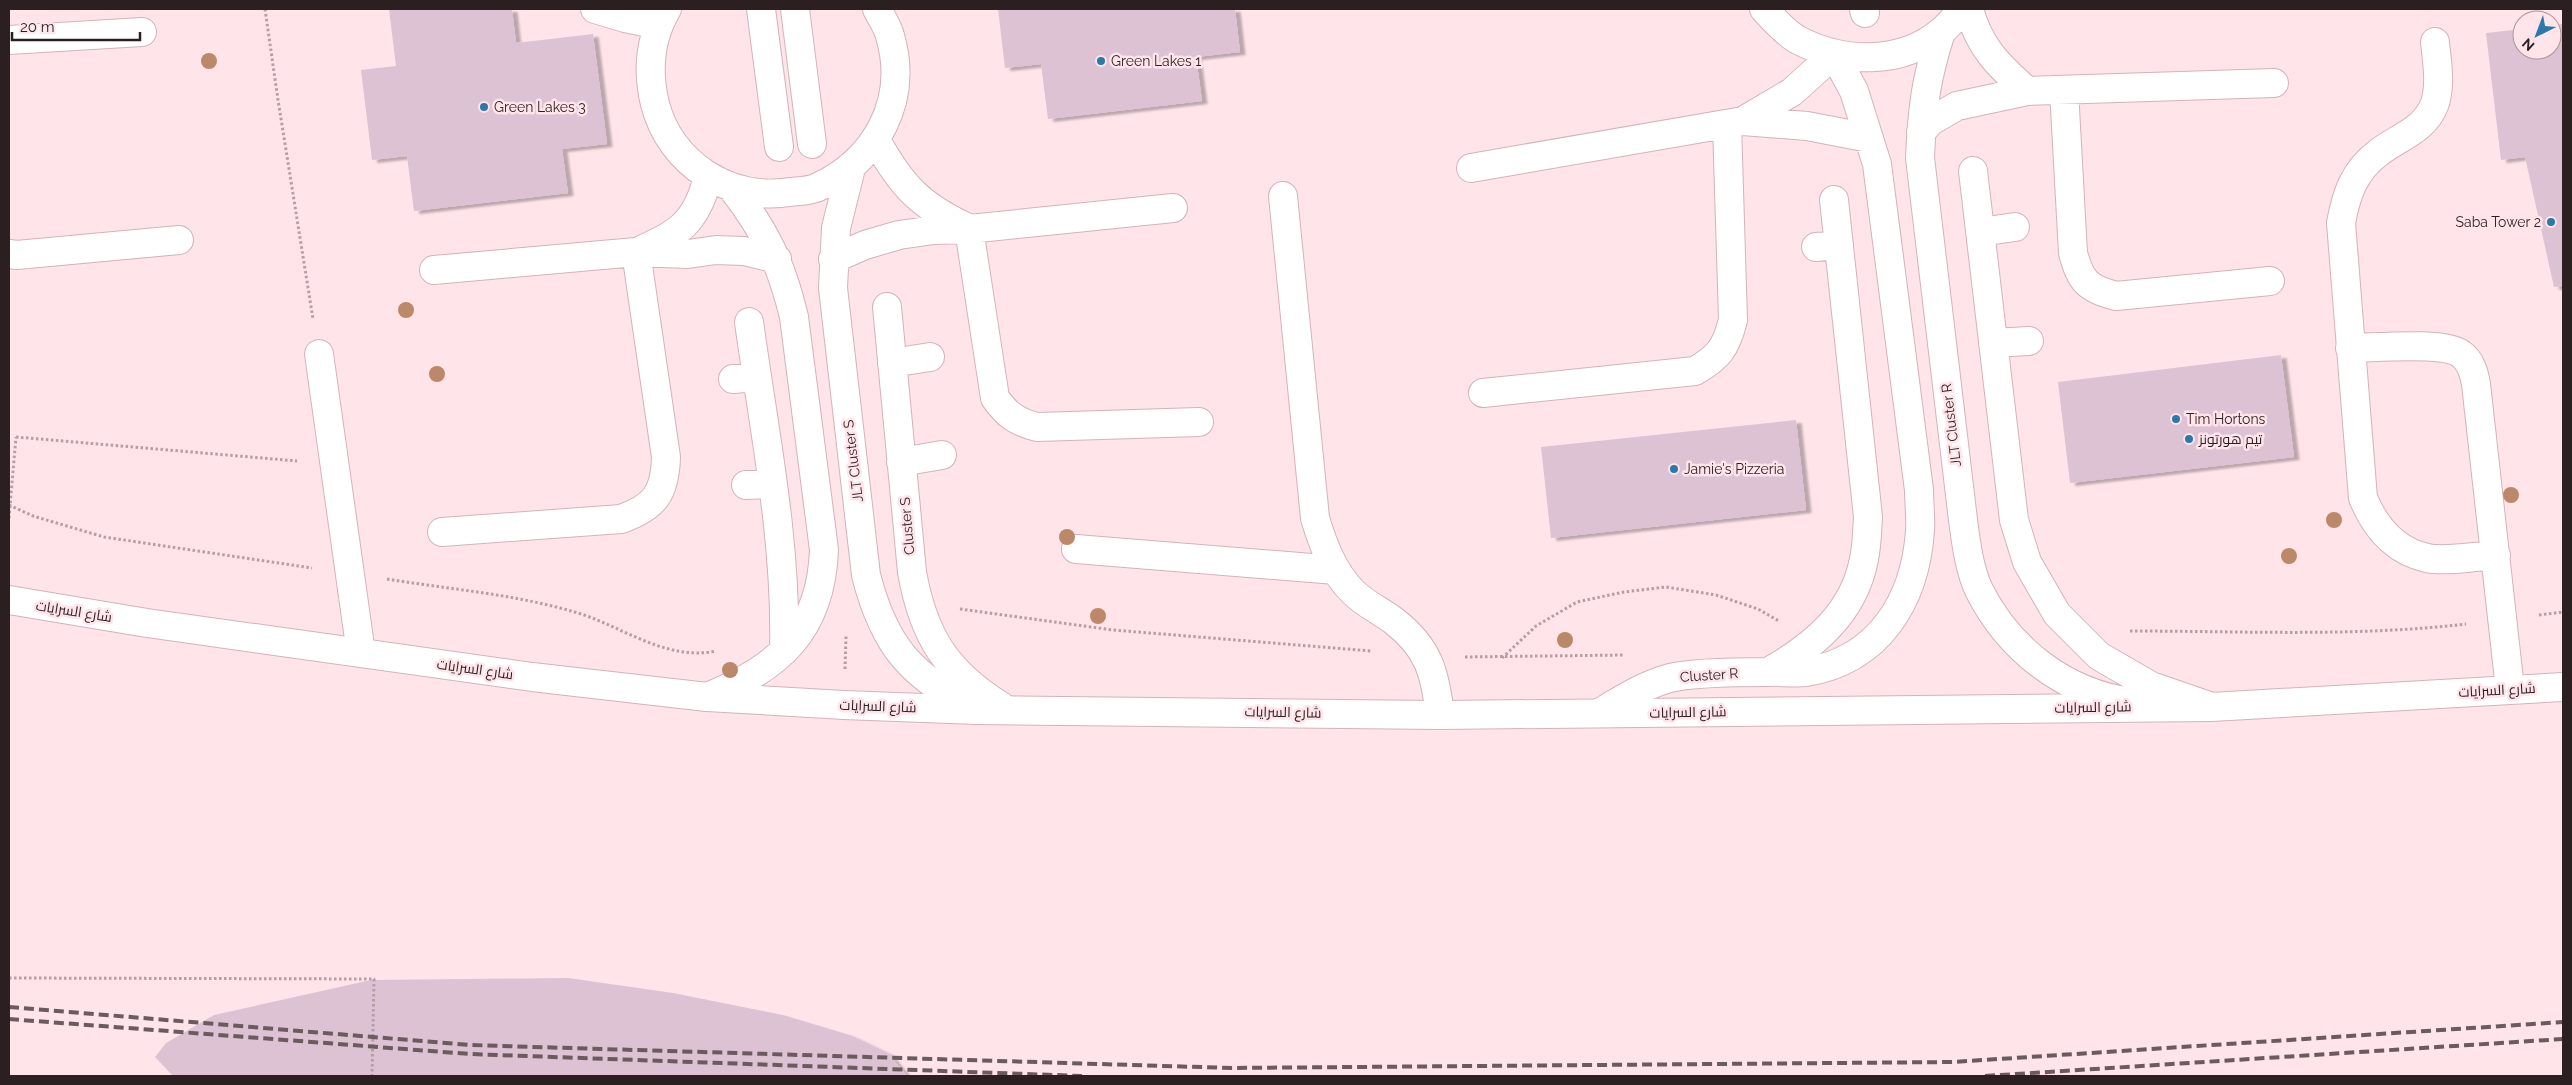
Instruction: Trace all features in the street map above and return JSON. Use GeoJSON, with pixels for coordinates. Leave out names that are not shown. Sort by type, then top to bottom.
{"type":"FeatureCollection","features":[{"type":"Feature","properties":{"kind":"main road"},"geometry":{"type":"LineString","coordinates":[[595,9],[625,18],[663,17],[652,45],[650,83],[659,120],[679,152],[720,183],[759,226],[777,259],[794,317],[824,550],[823,579],[814,610],[796,638],[784,651],[761,670],[735,686],[707,697]]}},
{"type":"Feature","properties":{"kind":"main road"},"geometry":{"type":"LineString","coordinates":[[761,9],[779,147]]}},
{"type":"Feature","properties":{"kind":"main road"},"geometry":{"type":"LineString","coordinates":[[795,9],[812,144]]}},
{"type":"Feature","properties":{"kind":"main road","name":"JLT Cluster S"},"geometry":{"type":"LineString","coordinates":[[720,183],[773,195],[814,189],[851,168],[876,140],[891,107],[896,71],[890,35],[877,9]]}},
{"type":"Feature","properties":{"kind":"main road","name":"JLT Cluster R"},"geometry":{"type":"LineString","coordinates":[[1764,9],[1796,39],[1834,54],[1873,58],[1909,50],[1941,32],[1963,9]]}},
{"type":"Feature","properties":{"kind":"main road"},"geometry":{"type":"LineString","coordinates":[[1969,9],[1974,29],[1987,52],[2027,91]]}},
{"type":"Feature","properties":{"kind":"main road"},"geometry":{"type":"LineString","coordinates":[[9,40],[142,32]]}},
{"type":"Feature","properties":{"kind":"main road","name":"JLT Cluster R"},"geometry":{"type":"LineString","coordinates":[[1941,32],[1928,72],[1921,132],[1920,166],[1963,520],[1968,554],[1978,589],[2010,638],[2053,675],[2106,699],[2163,706]]}},
{"type":"Feature","properties":{"kind":"main road"},"geometry":{"type":"LineString","coordinates":[[2435,42],[2439,81],[2434,105],[2421,125],[2378,153],[2358,172],[2346,196],[2341,223],[2363,498],[2372,520],[2387,538],[2407,551],[2428,558],[2496,555]]}},
{"type":"Feature","properties":{"kind":"main road"},"geometry":{"type":"LineString","coordinates":[[1735,122],[1792,92],[1834,54],[1854,91],[1877,164],[1919,490],[1920,532],[1913,573],[1898,612],[1874,642],[1843,663],[1805,673],[1768,672]]}},
{"type":"Feature","properties":{"kind":"main road"},"geometry":{"type":"LineString","coordinates":[[1921,132],[1931,121],[1957,106],[2027,91],[2274,83]]}},
{"type":"Feature","properties":{"kind":"main road"},"geometry":{"type":"LineString","coordinates":[[2064,90],[2073,253],[2079,274],[2094,290],[2116,296],[2270,281]]}},
{"type":"Feature","properties":{"kind":"main road"},"geometry":{"type":"LineString","coordinates":[[1483,393],[1695,371],[1714,360],[1728,341],[1733,320],[1735,122]]}},
{"type":"Feature","properties":{"kind":"main road"},"geometry":{"type":"LineString","coordinates":[[1471,168],[1735,122],[1807,126],[1869,138]]}},
{"type":"Feature","properties":{"kind":"main road"},"geometry":{"type":"LineString","coordinates":[[876,140],[893,171],[914,196],[940,215],[969,229]]}},
{"type":"Feature","properties":{"kind":"main road","name":"JLT Cluster S"},"geometry":{"type":"LineString","coordinates":[[851,168],[836,228],[833,259],[836,318],[866,575],[875,610],[893,642],[915,670],[943,693],[976,710]]}},
{"type":"Feature","properties":{"kind":"main road"},"geometry":{"type":"LineString","coordinates":[[1973,172],[2014,520],[2027,562],[2057,614],[2099,656],[2151,686],[2211,707]]}},
{"type":"Feature","properties":{"kind":"main road"},"geometry":{"type":"LineString","coordinates":[[636,252],[664,239],[686,224],[702,202],[720,183]]}},
{"type":"Feature","properties":{"kind":"main road"},"geometry":{"type":"LineString","coordinates":[[1283,196],[1315,518],[1323,544],[1336,570],[1354,592],[1410,636],[1425,655],[1436,679],[1440,715]]}},
{"type":"Feature","properties":{"kind":"main road"},"geometry":{"type":"LineString","coordinates":[[1768,672],[1799,654],[1828,630],[1850,601],[1864,560],[1868,517],[1840,350],[1828,246],[1834,200]]}},
{"type":"Feature","properties":{"kind":"main road"},"geometry":{"type":"LineString","coordinates":[[833,259],[865,245],[899,235],[934,230],[969,229],[1173,208]]}},
{"type":"Feature","properties":{"kind":"main road"},"geometry":{"type":"LineString","coordinates":[[1980,232],[2015,227]]}},
{"type":"Feature","properties":{"kind":"main road"},"geometry":{"type":"LineString","coordinates":[[969,229],[995,398],[1005,413],[1020,422],[1038,427],[1199,422]]}},
{"type":"Feature","properties":{"kind":"main road"},"geometry":{"type":"LineString","coordinates":[[9,254],[17,255],[179,240]]}},
{"type":"Feature","properties":{"kind":"main road"},"geometry":{"type":"LineString","coordinates":[[434,270],[636,252],[688,254],[716,250],[744,251],[777,259]]}},
{"type":"Feature","properties":{"kind":"main road"},"geometry":{"type":"LineString","coordinates":[[442,532],[621,519],[641,512],[657,497],[666,478],[666,457],[636,252]]}},
{"type":"Feature","properties":{"kind":"main road","name":"Cluster S"},"geometry":{"type":"LineString","coordinates":[[887,307],[912,572],[917,602],[930,636],[950,665],[975,690],[1005,709]]}},
{"type":"Feature","properties":{"kind":"main road"},"geometry":{"type":"LineString","coordinates":[[749,322],[744,378],[758,484],[784,582],[784,651]]}},
{"type":"Feature","properties":{"kind":"main road"},"geometry":{"type":"LineString","coordinates":[[1993,343],[2029,340]]}},
{"type":"Feature","properties":{"kind":"main road"},"geometry":{"type":"LineString","coordinates":[[2350,348],[2446,346],[2462,354],[2472,367],[2504,620],[2510,689]]}},
{"type":"Feature","properties":{"kind":"main road"},"geometry":{"type":"LineString","coordinates":[[319,354],[361,653]]}},
{"type":"Feature","properties":{"kind":"main road"},"geometry":{"type":"LineString","coordinates":[[892,363],[930,357]]}},
{"type":"Feature","properties":{"kind":"main road"},"geometry":{"type":"LineString","coordinates":[[901,462],[942,455]]}},
{"type":"Feature","properties":{"kind":"main road"},"geometry":{"type":"LineString","coordinates":[[1076,549],[1336,570]]}},
{"type":"Feature","properties":{"kind":"main road","name":"شارع السرايات"},"geometry":{"type":"LineString","coordinates":[[12,599],[361,653],[532,677],[707,697],[976,710],[1440,715],[2211,707],[2563,687]]}},
{"type":"Feature","properties":{"kind":"main road","name":"Cluster R"},"geometry":{"type":"LineString","coordinates":[[1599,713],[1631,694],[1670,678],[1768,672]]}},
{"type":"Feature","properties":{"kind":"path"},"geometry":{"type":"LineString","coordinates":[[265,9],[319,354]]}},
{"type":"Feature","properties":{"kind":"path"},"geometry":{"type":"LineString","coordinates":[[9,518],[16,437],[334,464]]}},
{"type":"Feature","properties":{"kind":"path"},"geometry":{"type":"LineString","coordinates":[[9,504],[33,516],[104,538],[523,600],[573,611],[645,642],[680,651],[708,652],[724,649]]}},
{"type":"Feature","properties":{"kind":"path"},"geometry":{"type":"LineString","coordinates":[[1502,658],[1536,626],[1577,602],[1624,592],[1666,587],[1716,595],[1758,609],[1783,624]]}},
{"type":"Feature","properties":{"kind":"path"},"geometry":{"type":"LineString","coordinates":[[917,602],[1113,630],[1425,655],[1502,658],[1629,655]]}},
{"type":"Feature","properties":{"kind":"path"},"geometry":{"type":"LineString","coordinates":[[844,705],[847,610],[875,610]]}},
{"type":"Feature","properties":{"kind":"path"},"geometry":{"type":"LineString","coordinates":[[2120,629],[2129,631],[2334,632],[2420,630],[2563,612]]}},
{"type":"Feature","properties":{"kind":"path"},"geometry":{"type":"LineString","coordinates":[[9,978],[374,979],[372,1076]]}},
{"type":"Feature","properties":{"kind":"building","name":"Green Lakes 3"},"geometry":{"type":"Polygon","coordinates":[[[389,9],[512,9],[516,43],[593,34],[607,144],[562,149],[568,193],[414,211],[407,156],[372,160],[361,70],[396,66],[389,9]]]}},
{"type":"Feature","properties":{"kind":"building","name":"Green Lakes 1"},"geometry":{"type":"Polygon","coordinates":[[[998,9],[1235,9],[1240,52],[1196,57],[1202,101],[1048,119],[1041,64],[1005,68],[998,9]]]}},
{"type":"Feature","properties":{"kind":"building"},"geometry":{"type":"Polygon","coordinates":[[[2562,24],[2563,286],[2554,287],[2525,157],[2501,160],[2486,33],[2512,30],[2512,60],[2562,60],[2562,24]]]}},
{"type":"Feature","properties":{"kind":"building","name":"Tim Hortons"},"geometry":{"type":"Polygon","coordinates":[[[2281,355],[2294,457],[2070,483],[2058,382],[2281,355]]]}},
{"type":"Feature","properties":{"kind":"building"},"geometry":{"type":"Polygon","coordinates":[[[1796,420],[1806,510],[1551,538],[1541,447],[1796,420]]]}},
{"type":"Feature","properties":{"kind":"building"},"geometry":{"type":"Polygon","coordinates":[[[568,978],[673,993],[783,1015],[853,1036],[888,1053],[907,1076],[173,1076],[155,1057],[166,1043],[214,1015],[371,980],[568,978]]]}},
{"type":"Feature","properties":{"kind":"railway"},"geometry":{"type":"LineString","coordinates":[[9,1007],[470,1045],[1232,1068],[1953,1062],[2563,1022]]}},
{"type":"Feature","properties":{"kind":"railway"},"geometry":{"type":"LineString","coordinates":[[9,1019],[470,1054],[1082,1076]]}},
{"type":"Feature","properties":{"kind":"railway"},"geometry":{"type":"LineString","coordinates":[[1985,1076],[2563,1039]]}},
{"type":"Feature","properties":{"kind":"place","name":"Green Lakes 1"},"geometry":{"type":"Point","coordinates":[1101,61]}},
{"type":"Feature","properties":{"kind":"place","name":"Green Lakes 3"},"geometry":{"type":"Point","coordinates":[484,107]}},
{"type":"Feature","properties":{"kind":"place","name":"Saba Tower 2"},"geometry":{"type":"Point","coordinates":[2551,222]}},
{"type":"Feature","properties":{"kind":"place","name":"Tim Hortons"},"geometry":{"type":"Point","coordinates":[2176,419]}},
{"type":"Feature","properties":{"kind":"place","name":"تيم هورتونز"},"geometry":{"type":"Point","coordinates":[2189,439]}},
{"type":"Feature","properties":{"kind":"place","name":"Jamie's Pizzeria"},"geometry":{"type":"Point","coordinates":[1674,469]}}]}
